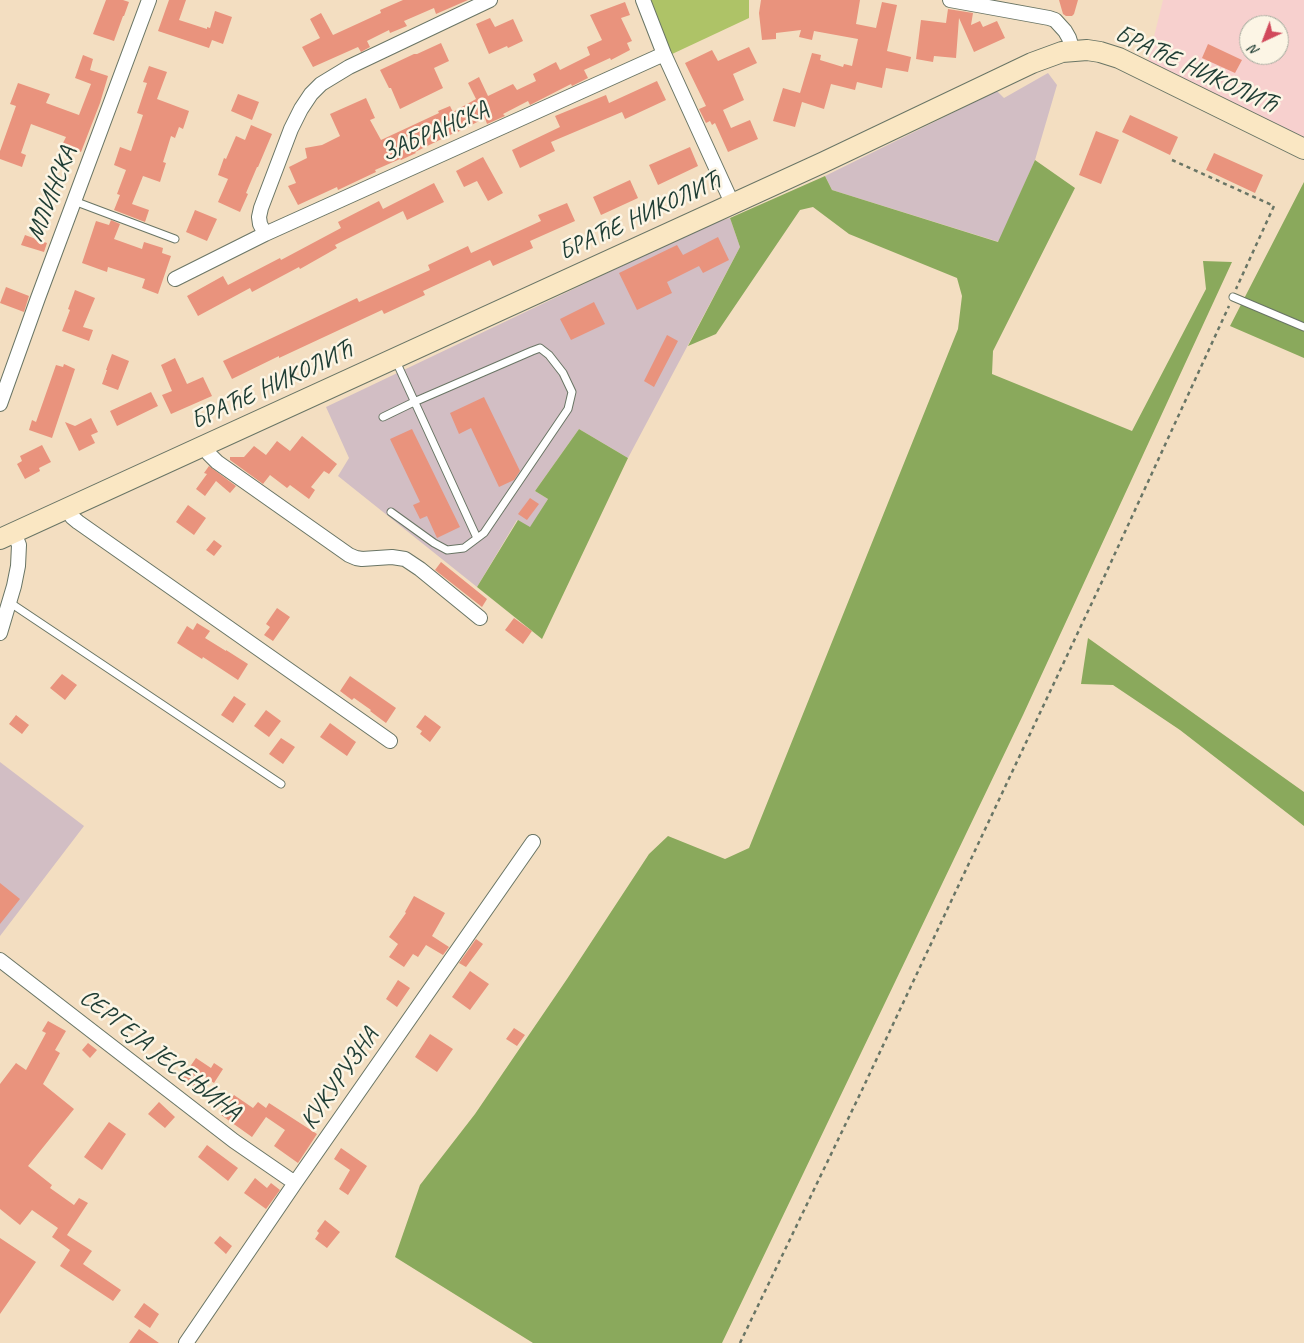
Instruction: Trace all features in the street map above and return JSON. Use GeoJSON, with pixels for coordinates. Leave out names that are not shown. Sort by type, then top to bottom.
{"type":"FeatureCollection","features":[{"type":"Feature","properties":{"kind":"main road","name":"БРАЋЕ НИКОЛИЋ"},"geometry":{"type":"LineString","coordinates":[[7,536],[833,158],[1032,63],[1062,52],[1087,50],[1119,58],[1143,68],[1304,150]]}},
{"type":"Feature","properties":{"kind":"street","name":"МЛИНСКА"},"geometry":{"type":"LineString","coordinates":[[1,400],[149,0]]}},
{"type":"Feature","properties":{"kind":"street"},"geometry":{"type":"LineString","coordinates":[[264,234],[259,217],[261,208],[291,129],[311,94],[321,84],[349,67],[490,0]]}},
{"type":"Feature","properties":{"kind":"street"},"geometry":{"type":"LineString","coordinates":[[643,0],[664,54],[732,203]]}},
{"type":"Feature","properties":{"kind":"street"},"geometry":{"type":"LineString","coordinates":[[950,0],[1055,20],[1069,38],[1072,51]]}},
{"type":"Feature","properties":{"kind":"street","name":"ЗАБРАНСКА"},"geometry":{"type":"LineString","coordinates":[[175,280],[264,234],[664,54]]}},
{"type":"Feature","properties":{"kind":"street"},"geometry":{"type":"LineString","coordinates":[[204,446],[216,462],[349,555],[362,559],[392,557],[405,559],[480,618]]}},
{"type":"Feature","properties":{"kind":"street"},"geometry":{"type":"LineString","coordinates":[[67,509],[78,522],[390,740]]}},
{"type":"Feature","properties":{"kind":"street"},"geometry":{"type":"LineString","coordinates":[[0,633],[10,602],[18,566],[19,545],[7,536]]}},
{"type":"Feature","properties":{"kind":"street","name":"КУКУРУЗНА"},"geometry":{"type":"LineString","coordinates":[[186,1343],[533,842]]}},
{"type":"Feature","properties":{"kind":"street","name":"СЕРГЕЈА ЈЕСЕЊИНА"},"geometry":{"type":"LineString","coordinates":[[0,960],[234,1141],[295,1183]]}},
{"type":"Feature","properties":{"kind":"lane"},"geometry":{"type":"LineString","coordinates":[[74,201],[175,239]]}},
{"type":"Feature","properties":{"kind":"lane"},"geometry":{"type":"LineString","coordinates":[[1233,296],[1304,327]]}},
{"type":"Feature","properties":{"kind":"lane"},"geometry":{"type":"LineString","coordinates":[[382,418],[414,402],[540,348],[549,354],[563,373],[572,392],[568,409],[484,533],[464,548],[447,550],[390,512]]}},
{"type":"Feature","properties":{"kind":"lane"},"geometry":{"type":"LineString","coordinates":[[395,359],[477,538]]}},
{"type":"Feature","properties":{"kind":"lane"},"geometry":{"type":"LineString","coordinates":[[10,602],[281,784]]}},
{"type":"Feature","properties":{"kind":"path"},"geometry":{"type":"LineString","coordinates":[[740,1343],[1102,582],[1274,206],[1172,160]]}},
{"type":"Feature","properties":{"kind":"shaded area"},"geometry":{"type":"Polygon","coordinates":[[[1163,0],[1304,0],[1304,138],[1148,61],[1163,0]]]}},
{"type":"Feature","properties":{"kind":"shaded area"},"geometry":{"type":"Polygon","coordinates":[[[1048,73],[1057,85],[1035,160],[999,242],[832,190],[825,176],[997,91],[1004,98],[1048,73]]]}},
{"type":"Feature","properties":{"kind":"shaded area"},"geometry":{"type":"Polygon","coordinates":[[[730,218],[740,247],[628,458],[579,429],[535,491],[548,499],[530,528],[517,520],[477,587],[338,476],[349,458],[326,407],[710,224],[730,218]]]}},
{"type":"Feature","properties":{"kind":"shaded area"},"geometry":{"type":"Polygon","coordinates":[[[0,762],[84,826],[0,936],[0,762]]]}},
{"type":"Feature","properties":{"kind":"green space"},"geometry":{"type":"Polygon","coordinates":[[[647,0],[749,0],[749,18],[670,55],[647,0]]]}},
{"type":"Feature","properties":{"kind":"green space"},"geometry":{"type":"Polygon","coordinates":[[[1035,160],[1075,188],[993,351],[992,374],[1132,431],[1206,289],[1203,261],[1232,262],[1023,715],[722,1343],[533,1343],[395,1257],[420,1185],[475,1114],[649,854],[668,836],[725,859],[749,848],[958,329],[962,296],[957,278],[849,234],[813,207],[800,210],[716,334],[688,346],[740,247],[730,218],[825,176],[832,190],[998,242],[1035,160]]]}},
{"type":"Feature","properties":{"kind":"green space"},"geometry":{"type":"Polygon","coordinates":[[[1304,182],[1304,358],[1230,326],[1304,182]]]}},
{"type":"Feature","properties":{"kind":"green space"},"geometry":{"type":"Polygon","coordinates":[[[579,429],[628,458],[542,639],[477,587],[518,520],[530,527],[548,499],[535,491],[579,429]]]}},
{"type":"Feature","properties":{"kind":"green space"},"geometry":{"type":"Polygon","coordinates":[[[1088,638],[1304,792],[1304,826],[1180,730],[1113,685],[1081,684],[1088,638]]]}},
{"type":"Feature","properties":{"kind":"building"},"geometry":{"type":"Polygon","coordinates":[[[106,0],[129,2],[114,41],[93,34],[106,0]]]}},
{"type":"Feature","properties":{"kind":"building"},"geometry":{"type":"Polygon","coordinates":[[[169,0],[186,0],[179,20],[207,29],[207,27],[210,28],[215,11],[232,17],[223,44],[212,40],[209,48],[158,31],[169,0]]]}},
{"type":"Feature","properties":{"kind":"building"},"geometry":{"type":"Polygon","coordinates":[[[403,0],[468,0],[436,14],[434,8],[404,21],[407,26],[390,33],[389,30],[367,41],[370,47],[361,52],[358,47],[313,67],[302,47],[320,38],[310,19],[321,13],[333,35],[381,13],[380,10],[403,0]]]}},
{"type":"Feature","properties":{"kind":"building"},"geometry":{"type":"Polygon","coordinates":[[[761,0],[860,0],[856,24],[876,28],[882,2],[897,5],[887,51],[911,57],[908,72],[886,68],[882,88],[857,82],[855,90],[831,84],[824,109],[802,102],[795,127],[773,121],[783,88],[800,93],[812,53],[821,55],[820,60],[843,67],[844,64],[852,66],[858,39],[814,31],[812,40],[799,37],[801,30],[776,33],[776,39],[762,40],[759,13],[761,0]]]}},
{"type":"Feature","properties":{"kind":"building"},"geometry":{"type":"Polygon","coordinates":[[[1059,0],[1078,0],[1072,16],[1063,14],[1059,0]]]}},
{"type":"Feature","properties":{"kind":"building"},"geometry":{"type":"Polygon","coordinates":[[[625,2],[630,15],[621,18],[632,41],[627,43],[630,50],[611,60],[610,58],[584,70],[588,78],[572,86],[571,84],[530,105],[528,101],[503,114],[505,116],[487,124],[485,118],[416,153],[375,170],[376,172],[338,190],[337,187],[298,205],[288,186],[296,183],[289,167],[307,158],[305,148],[322,145],[340,136],[330,114],[366,98],[375,118],[370,120],[381,140],[439,113],[438,111],[450,106],[453,112],[476,99],[468,83],[479,77],[488,96],[513,84],[517,90],[536,81],[533,74],[556,62],[560,70],[590,55],[587,47],[602,40],[590,15],[625,2]]]}},
{"type":"Feature","properties":{"kind":"building"},"geometry":{"type":"Polygon","coordinates":[[[948,9],[973,13],[971,25],[980,21],[983,27],[997,21],[1005,38],[974,52],[959,18],[956,58],[934,56],[933,62],[916,59],[921,20],[946,23],[948,9]]]}},
{"type":"Feature","properties":{"kind":"building"},"geometry":{"type":"Polygon","coordinates":[[[490,18],[495,27],[513,19],[523,41],[489,54],[476,24],[490,18]]]}},
{"type":"Feature","properties":{"kind":"building"},"geometry":{"type":"Polygon","coordinates":[[[441,43],[449,61],[434,68],[443,88],[400,109],[391,88],[389,88],[380,70],[441,43]]]}},
{"type":"Feature","properties":{"kind":"building"},"geometry":{"type":"Polygon","coordinates":[[[1208,44],[1239,59],[1239,65],[1235,73],[1202,58],[1208,44]]]}},
{"type":"Feature","properties":{"kind":"building"},"geometry":{"type":"Polygon","coordinates":[[[749,47],[757,63],[733,74],[744,100],[723,110],[731,128],[750,120],[758,139],[728,152],[715,123],[712,125],[710,121],[706,123],[699,109],[706,106],[685,63],[712,50],[718,61],[749,47]]]}},
{"type":"Feature","properties":{"kind":"building"},"geometry":{"type":"Polygon","coordinates":[[[83,55],[93,59],[90,70],[108,76],[100,103],[81,152],[62,145],[66,137],[31,124],[21,153],[26,155],[22,167],[0,159],[0,151],[16,106],[10,104],[18,83],[50,94],[46,103],[79,115],[91,84],[75,78],[83,55]]]}},
{"type":"Feature","properties":{"kind":"building"},"geometry":{"type":"Polygon","coordinates":[[[149,66],[167,72],[157,99],[189,111],[183,129],[179,127],[175,138],[171,136],[163,162],[166,163],[160,182],[143,176],[132,204],[149,210],[145,222],[114,210],[120,195],[117,194],[126,170],[114,165],[120,147],[131,151],[143,115],[137,113],[147,83],[143,82],[149,66]]]}},
{"type":"Feature","properties":{"kind":"building"},"geometry":{"type":"Polygon","coordinates":[[[657,81],[666,100],[625,119],[622,112],[551,142],[555,151],[520,168],[512,150],[560,127],[555,116],[606,95],[609,103],[657,81]]]}},
{"type":"Feature","properties":{"kind":"building"},"geometry":{"type":"Polygon","coordinates":[[[238,94],[259,102],[252,120],[231,111],[238,94]]]}},
{"type":"Feature","properties":{"kind":"building"},"geometry":{"type":"Polygon","coordinates":[[[1130,115],[1178,137],[1170,155],[1122,132],[1130,115]]]}},
{"type":"Feature","properties":{"kind":"building"},"geometry":{"type":"Polygon","coordinates":[[[251,125],[272,134],[246,193],[248,194],[240,212],[218,202],[228,179],[218,175],[224,158],[226,159],[236,136],[245,140],[251,125]]]}},
{"type":"Feature","properties":{"kind":"building"},"geometry":{"type":"Polygon","coordinates":[[[1096,131],[1119,140],[1101,184],[1079,175],[1096,131]]]}},
{"type":"Feature","properties":{"kind":"building"},"geometry":{"type":"Polygon","coordinates":[[[690,147],[698,166],[658,185],[649,165],[690,147]]]}},
{"type":"Feature","properties":{"kind":"building"},"geometry":{"type":"Polygon","coordinates":[[[1214,153],[1263,175],[1255,193],[1206,170],[1214,153]]]}},
{"type":"Feature","properties":{"kind":"building"},"geometry":{"type":"Polygon","coordinates":[[[483,157],[503,193],[488,201],[477,181],[464,187],[456,171],[483,157]]]}},
{"type":"Feature","properties":{"kind":"building"},"geometry":{"type":"Polygon","coordinates":[[[630,180],[638,198],[601,215],[593,197],[630,180]]]}},
{"type":"Feature","properties":{"kind":"building"},"geometry":{"type":"Polygon","coordinates":[[[434,183],[444,202],[407,220],[403,211],[335,245],[337,248],[300,269],[299,267],[252,292],[250,288],[198,316],[187,296],[223,276],[228,285],[280,258],[281,260],[341,228],[338,222],[379,201],[383,209],[434,183]]]}},
{"type":"Feature","properties":{"kind":"building"},"geometry":{"type":"Polygon","coordinates":[[[567,203],[575,221],[530,241],[533,248],[493,266],[490,260],[423,291],[425,295],[384,314],[382,310],[232,379],[223,361],[357,298],[359,302],[430,270],[428,265],[468,246],[471,253],[541,221],[538,215],[567,203]]]}},
{"type":"Feature","properties":{"kind":"building"},"geometry":{"type":"Polygon","coordinates":[[[195,210],[217,219],[207,241],[186,232],[195,210]]]}},
{"type":"Feature","properties":{"kind":"building"},"geometry":{"type":"Polygon","coordinates":[[[111,220],[120,224],[114,239],[142,249],[144,242],[163,248],[162,253],[171,256],[158,294],[142,288],[145,279],[108,267],[107,272],[82,263],[96,221],[109,225],[111,220]]]}},
{"type":"Feature","properties":{"kind":"building"},"geometry":{"type":"Polygon","coordinates":[[[25,235],[47,243],[44,252],[21,245],[25,235]]]}},
{"type":"Feature","properties":{"kind":"building"},"geometry":{"type":"Polygon","coordinates":[[[718,237],[729,260],[703,273],[699,266],[667,282],[672,293],[637,310],[619,273],[677,245],[683,255],[718,237]]]}},
{"type":"Feature","properties":{"kind":"building"},"geometry":{"type":"Polygon","coordinates":[[[6,287],[29,296],[24,312],[0,303],[6,287]]]}},
{"type":"Feature","properties":{"kind":"building"},"geometry":{"type":"Polygon","coordinates":[[[75,290],[95,298],[83,327],[93,330],[89,341],[62,331],[75,290]]]}},
{"type":"Feature","properties":{"kind":"building"},"geometry":{"type":"Polygon","coordinates":[[[594,302],[605,324],[571,340],[560,319],[594,302]]]}},
{"type":"Feature","properties":{"kind":"building"},"geometry":{"type":"Polygon","coordinates":[[[667,335],[678,341],[654,387],[644,381],[667,335]]]}},
{"type":"Feature","properties":{"kind":"building"},"geometry":{"type":"Polygon","coordinates":[[[112,354],[129,361],[118,390],[102,384],[112,354]]]}},
{"type":"Feature","properties":{"kind":"building"},"geometry":{"type":"Polygon","coordinates":[[[175,358],[187,384],[203,377],[212,396],[171,414],[162,395],[172,391],[161,365],[175,358]]]}},
{"type":"Feature","properties":{"kind":"building"},"geometry":{"type":"Polygon","coordinates":[[[64,364],[75,369],[52,438],[29,430],[32,420],[36,422],[56,365],[63,367],[64,364]]]}},
{"type":"Feature","properties":{"kind":"building"},"geometry":{"type":"Polygon","coordinates":[[[151,392],[158,406],[117,426],[110,411],[151,392]]]}},
{"type":"Feature","properties":{"kind":"building"},"geometry":{"type":"Polygon","coordinates":[[[484,397],[520,471],[514,480],[499,487],[471,428],[459,434],[450,413],[484,397]]]}},
{"type":"Feature","properties":{"kind":"building"},"geometry":{"type":"Polygon","coordinates":[[[91,418],[98,432],[91,435],[95,443],[79,451],[65,422],[75,426],[91,418]]]}},
{"type":"Feature","properties":{"kind":"building"},"geometry":{"type":"Polygon","coordinates":[[[412,429],[460,527],[437,538],[427,516],[420,519],[413,505],[420,502],[390,439],[412,429]]]}},
{"type":"Feature","properties":{"kind":"building"},"geometry":{"type":"Polygon","coordinates":[[[302,436],[337,464],[329,474],[324,471],[311,487],[315,490],[309,499],[290,485],[287,488],[270,475],[263,484],[230,460],[230,457],[244,457],[254,446],[266,455],[277,441],[290,451],[302,436]]]}},
{"type":"Feature","properties":{"kind":"building"},"geometry":{"type":"Polygon","coordinates":[[[42,445],[51,462],[39,468],[40,471],[25,479],[17,464],[22,461],[20,456],[42,445]]]}},
{"type":"Feature","properties":{"kind":"building"},"geometry":{"type":"Polygon","coordinates":[[[209,466],[236,486],[230,493],[216,481],[205,496],[196,489],[207,474],[204,473],[209,466]]]}},
{"type":"Feature","properties":{"kind":"building"},"geometry":{"type":"Polygon","coordinates":[[[530,498],[539,504],[527,520],[518,514],[530,498]]]}},
{"type":"Feature","properties":{"kind":"building"},"geometry":{"type":"Polygon","coordinates":[[[188,505],[206,518],[194,535],[176,522],[188,505]]]}},
{"type":"Feature","properties":{"kind":"building"},"geometry":{"type":"Polygon","coordinates":[[[214,540],[222,546],[214,556],[206,550],[214,540]]]}},
{"type":"Feature","properties":{"kind":"building"},"geometry":{"type":"Polygon","coordinates":[[[441,562],[487,599],[482,607],[435,570],[441,562]]]}},
{"type":"Feature","properties":{"kind":"building"},"geometry":{"type":"Polygon","coordinates":[[[277,608],[290,617],[273,641],[264,635],[270,627],[266,624],[277,608]]]}},
{"type":"Feature","properties":{"kind":"building"},"geometry":{"type":"Polygon","coordinates":[[[514,618],[532,631],[523,644],[505,630],[514,618]]]}},
{"type":"Feature","properties":{"kind":"building"},"geometry":{"type":"Polygon","coordinates":[[[197,623],[210,631],[205,638],[248,664],[238,680],[203,657],[202,659],[177,643],[187,626],[193,630],[197,623]]]}},
{"type":"Feature","properties":{"kind":"building"},"geometry":{"type":"Polygon","coordinates":[[[62,674],[77,685],[65,700],[50,688],[62,674]]]}},
{"type":"Feature","properties":{"kind":"building"},"geometry":{"type":"Polygon","coordinates":[[[350,676],[396,708],[386,723],[354,698],[352,700],[340,691],[350,676]]]}},
{"type":"Feature","properties":{"kind":"building"},"geometry":{"type":"Polygon","coordinates":[[[234,696],[246,704],[233,723],[221,715],[234,696]]]}},
{"type":"Feature","properties":{"kind":"building"},"geometry":{"type":"Polygon","coordinates":[[[266,710],[281,721],[269,737],[254,726],[266,710]]]}},
{"type":"Feature","properties":{"kind":"building"},"geometry":{"type":"Polygon","coordinates":[[[16,715],[29,725],[22,734],[9,724],[16,715]]]}},
{"type":"Feature","properties":{"kind":"building"},"geometry":{"type":"Polygon","coordinates":[[[425,715],[441,727],[430,742],[420,734],[422,731],[416,727],[425,715]]]}},
{"type":"Feature","properties":{"kind":"building"},"geometry":{"type":"Polygon","coordinates":[[[330,723],[356,742],[347,756],[320,737],[330,723]]]}},
{"type":"Feature","properties":{"kind":"building"},"geometry":{"type":"Polygon","coordinates":[[[281,738],[295,747],[283,764],[269,754],[281,738]]]}},
{"type":"Feature","properties":{"kind":"building"},"geometry":{"type":"Polygon","coordinates":[[[0,883],[20,899],[0,924],[0,883]]]}},
{"type":"Feature","properties":{"kind":"building"},"geometry":{"type":"Polygon","coordinates":[[[414,896],[445,913],[432,936],[449,947],[443,955],[426,945],[418,957],[413,954],[404,967],[389,957],[398,944],[389,937],[406,913],[414,896]]]}},
{"type":"Feature","properties":{"kind":"building"},"geometry":{"type":"Polygon","coordinates":[[[476,939],[483,944],[466,967],[459,963],[476,939]]]}},
{"type":"Feature","properties":{"kind":"building"},"geometry":{"type":"Polygon","coordinates":[[[470,971],[489,984],[470,1010],[452,997],[470,971]]]}},
{"type":"Feature","properties":{"kind":"building"},"geometry":{"type":"Polygon","coordinates":[[[398,980],[410,988],[397,1007],[386,999],[398,980]]]}},
{"type":"Feature","properties":{"kind":"building"},"geometry":{"type":"Polygon","coordinates":[[[48,1021],[66,1031],[55,1050],[60,1053],[43,1084],[74,1109],[28,1166],[52,1185],[50,1188],[74,1205],[79,1198],[88,1203],[67,1235],[92,1251],[83,1264],[121,1290],[113,1301],[60,1266],[70,1250],[52,1237],[58,1228],[32,1210],[20,1225],[0,1209],[0,1084],[16,1063],[26,1070],[46,1033],[42,1031],[48,1021]]]}},
{"type":"Feature","properties":{"kind":"building"},"geometry":{"type":"Polygon","coordinates":[[[514,1028],[525,1035],[517,1046],[506,1039],[514,1028]]]}},
{"type":"Feature","properties":{"kind":"building"},"geometry":{"type":"Polygon","coordinates":[[[430,1034],[453,1049],[437,1072],[415,1057],[430,1034]]]}},
{"type":"Feature","properties":{"kind":"building"},"geometry":{"type":"Polygon","coordinates":[[[88,1043],[97,1050],[90,1058],[82,1050],[88,1043]]]}},
{"type":"Feature","properties":{"kind":"building"},"geometry":{"type":"Polygon","coordinates":[[[196,1058],[211,1068],[214,1063],[223,1069],[214,1083],[202,1075],[194,1086],[182,1078],[196,1058]]]}},
{"type":"Feature","properties":{"kind":"building"},"geometry":{"type":"Polygon","coordinates":[[[234,1095],[253,1108],[258,1102],[266,1108],[269,1103],[317,1134],[298,1163],[274,1146],[285,1130],[266,1117],[252,1137],[221,1115],[234,1095]]]}},
{"type":"Feature","properties":{"kind":"building"},"geometry":{"type":"Polygon","coordinates":[[[159,1102],[175,1117],[165,1128],[148,1114],[159,1102]]]}},
{"type":"Feature","properties":{"kind":"building"},"geometry":{"type":"Polygon","coordinates":[[[109,1122],[126,1134],[102,1170],[84,1157],[109,1122]]]}},
{"type":"Feature","properties":{"kind":"building"},"geometry":{"type":"Polygon","coordinates":[[[207,1145],[238,1168],[228,1181],[198,1157],[207,1145]]]}},
{"type":"Feature","properties":{"kind":"building"},"geometry":{"type":"Polygon","coordinates":[[[341,1148],[367,1166],[348,1195],[339,1189],[350,1170],[334,1159],[341,1148]]]}},
{"type":"Feature","properties":{"kind":"building"},"geometry":{"type":"Polygon","coordinates":[[[255,1178],[267,1188],[271,1183],[280,1190],[266,1209],[244,1193],[255,1178]]]}},
{"type":"Feature","properties":{"kind":"building"},"geometry":{"type":"Polygon","coordinates":[[[325,1220],[340,1232],[327,1248],[315,1239],[319,1233],[317,1231],[325,1220]]]}},
{"type":"Feature","properties":{"kind":"building"},"geometry":{"type":"Polygon","coordinates":[[[220,1236],[232,1246],[226,1254],[214,1243],[220,1236]]]}},
{"type":"Feature","properties":{"kind":"building"},"geometry":{"type":"Polygon","coordinates":[[[0,1238],[36,1262],[0,1314],[0,1238]]]}},
{"type":"Feature","properties":{"kind":"building"},"geometry":{"type":"Polygon","coordinates":[[[144,1303],[159,1314],[150,1328],[134,1317],[144,1303]]]}},
{"type":"Feature","properties":{"kind":"building"},"geometry":{"type":"Polygon","coordinates":[[[139,1329],[159,1343],[129,1343],[139,1329]]]}}]}
